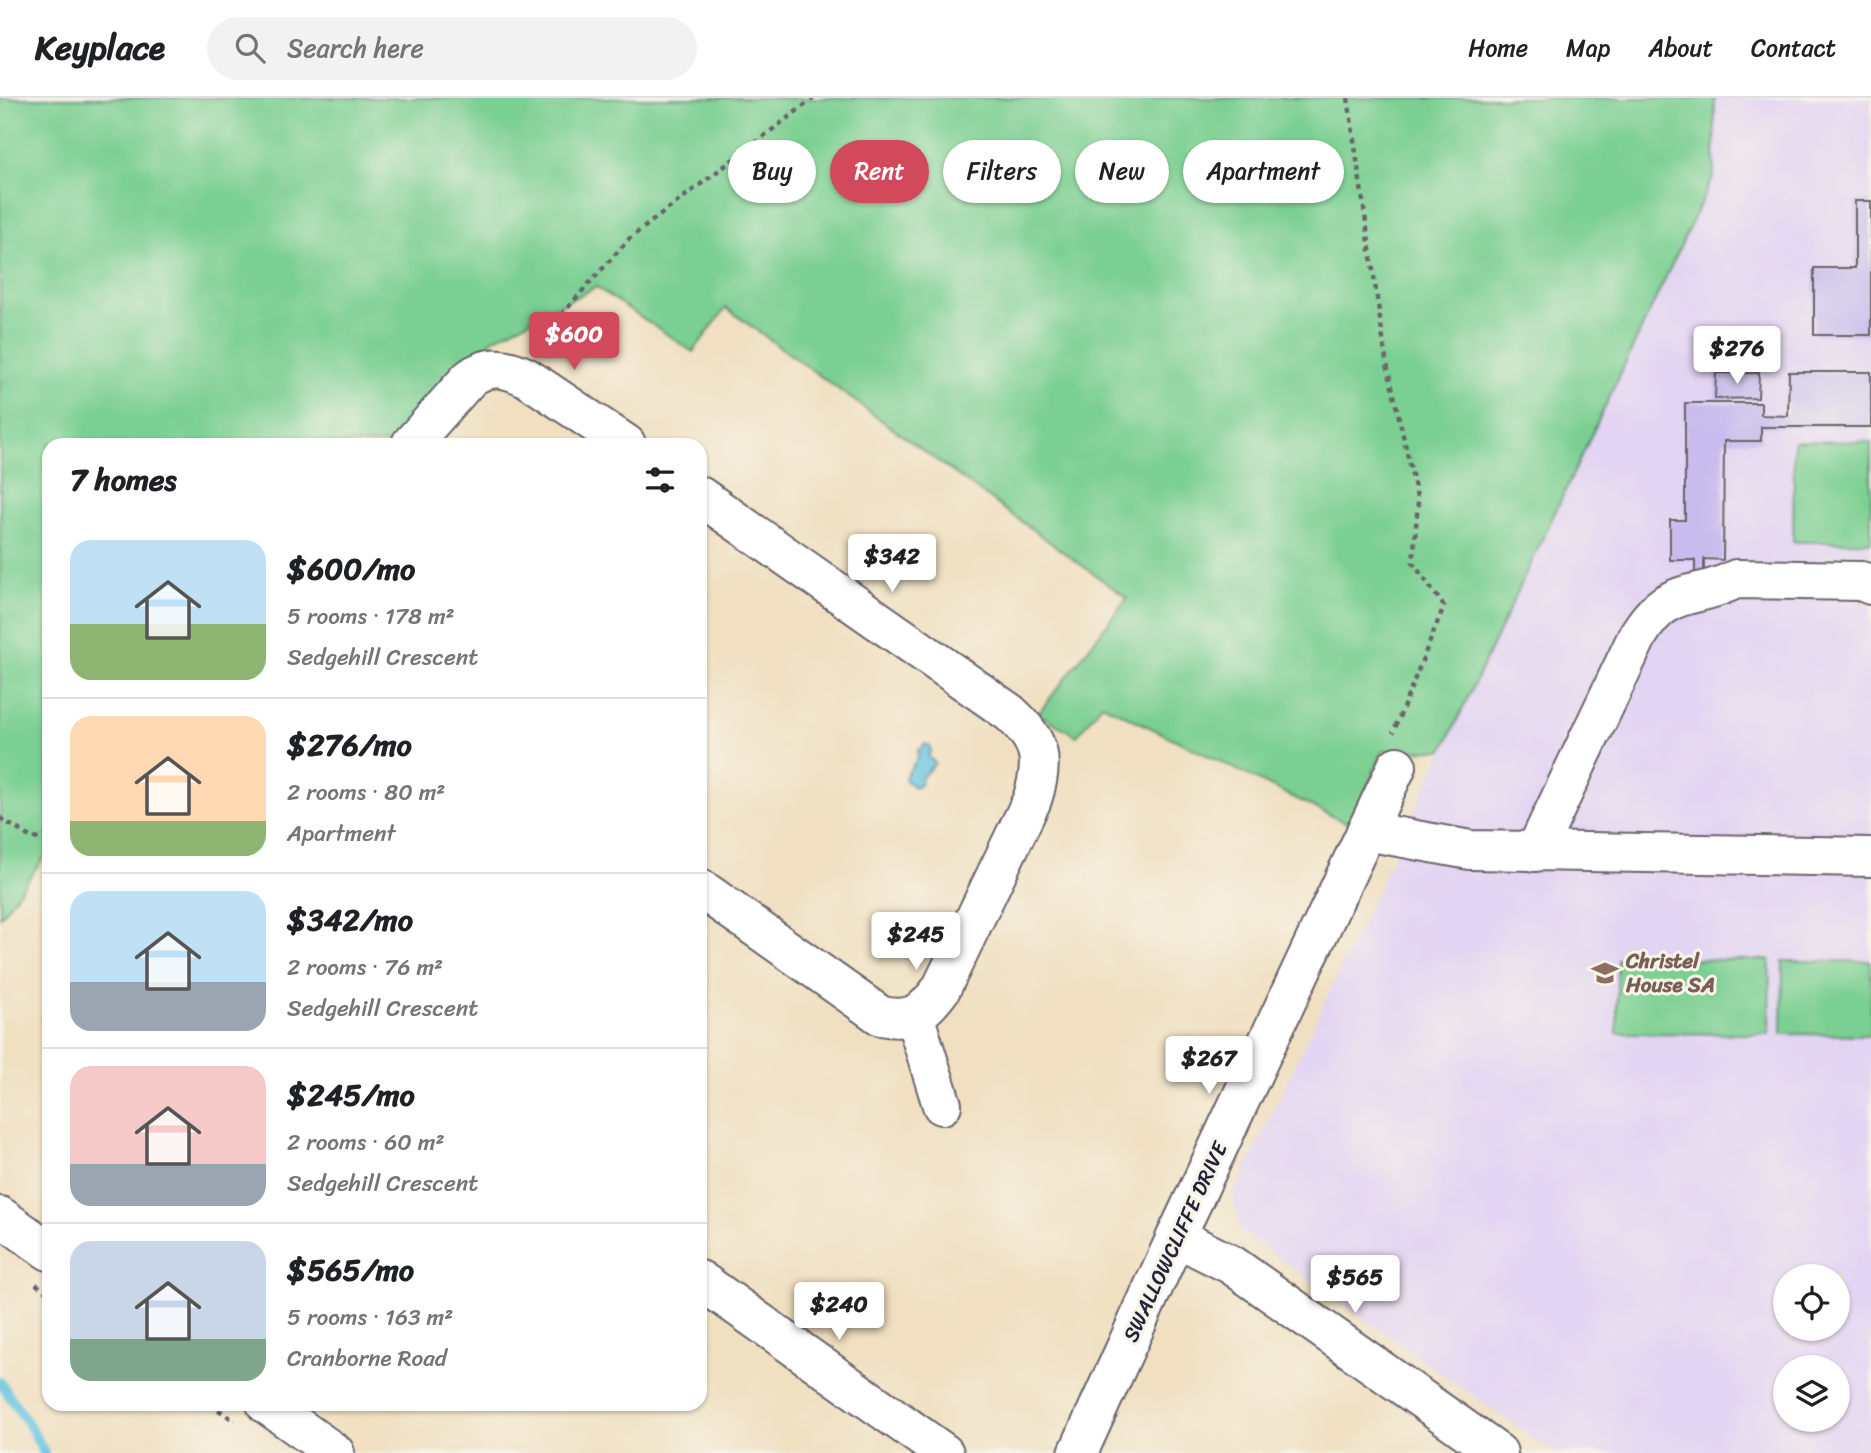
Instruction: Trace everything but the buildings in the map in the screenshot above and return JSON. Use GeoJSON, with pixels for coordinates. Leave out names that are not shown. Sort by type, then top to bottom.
{"type":"FeatureCollection","features":[{"type":"Feature","properties":{"kind":"street"},"geometry":{"type":"LineString","coordinates":[[416,438],[469,379],[480,371],[510,372],[616,438]]}},
{"type":"Feature","properties":{"kind":"street"},"geometry":{"type":"LineString","coordinates":[[707,501],[1010,713],[1035,740],[1040,775],[1032,800],[941,989],[929,1006],[900,1020],[881,1016],[707,893]]}},
{"type":"Feature","properties":{"kind":"street"},"geometry":{"type":"LineString","coordinates":[[1535,852],[1638,635],[1647,620],[1660,607],[1674,598],[1691,592],[1719,588],[1736,579],[1861,581],[1871,585]]}},
{"type":"Feature","properties":{"kind":"street","name":"SWALLOWCLIFFE DRIVE"},"geometry":{"type":"LineString","coordinates":[[1078,1453],[1397,766]]}},
{"type":"Feature","properties":{"kind":"street"},"geometry":{"type":"LineString","coordinates":[[1366,831],[1470,850],[1871,857]]}},
{"type":"Feature","properties":{"kind":"street"},"geometry":{"type":"LineString","coordinates":[[914,1015],[942,1105]]}},
{"type":"Feature","properties":{"kind":"street"},"geometry":{"type":"LineString","coordinates":[[0,1216],[42,1246]]}},
{"type":"Feature","properties":{"kind":"street"},"geometry":{"type":"LineString","coordinates":[[1176,1237],[1232,1265],[1483,1449]]}},
{"type":"Feature","properties":{"kind":"street"},"geometry":{"type":"LineString","coordinates":[[707,1285],[944,1453]]}},
{"type":"Feature","properties":{"kind":"street"},"geometry":{"type":"LineString","coordinates":[[275,1411],[335,1453]]}},
{"type":"Feature","properties":{"kind":"path"},"geometry":{"type":"LineString","coordinates":[[510,372],[630,238],[814,98]]}},
{"type":"Feature","properties":{"kind":"path"},"geometry":{"type":"LineString","coordinates":[[1348,98],[1386,360],[1418,500],[1413,563],[1444,606],[1391,739],[1397,766]]}},
{"type":"Feature","properties":{"kind":"path"},"geometry":{"type":"LineString","coordinates":[[0,818],[33,838],[42,837]]}},
{"type":"Feature","properties":{"kind":"shaded area","name":"Christel House SA"},"geometry":{"type":"Polygon","coordinates":[[[1715,98],[1871,98],[1871,1453],[1554,1453],[1240,1231],[1233,1196],[1714,175],[1715,98]]]}},
{"type":"Feature","properties":{"kind":"green space"},"geometry":{"type":"Polygon","coordinates":[[[0,98],[1715,98],[1714,175],[1443,750],[1383,751],[1350,825],[1102,704],[1077,736],[1038,714],[1127,598],[726,308],[693,352],[596,287],[493,339],[406,438],[42,438],[42,860],[0,917],[0,98]]]}},
{"type":"Feature","properties":{"kind":"green space"},"geometry":{"type":"Polygon","coordinates":[[[1794,441],[1871,442],[1871,542],[1793,542],[1794,441]]]}},
{"type":"Feature","properties":{"kind":"green space"},"geometry":{"type":"Polygon","coordinates":[[[1617,959],[1770,960],[1769,1034],[1617,1033],[1617,959]]]}},
{"type":"Feature","properties":{"kind":"green space"},"geometry":{"type":"Polygon","coordinates":[[[1783,961],[1871,961],[1871,1035],[1782,1034],[1783,961]]]}},
{"type":"Feature","properties":{"kind":"water"},"geometry":{"type":"Polygon","coordinates":[[[925,744],[929,745],[931,750],[928,756],[935,763],[922,777],[920,785],[914,787],[905,777],[919,756],[917,752],[925,744]]]}},
{"type":"Feature","properties":{"kind":"waterway"},"geometry":{"type":"LineString","coordinates":[[0,1382],[33,1431],[44,1453]]}},
{"type":"Feature","properties":{"kind":"place","name":"Christel House SA"},"geometry":{"type":"Point","coordinates":[1605,973]}}]}
